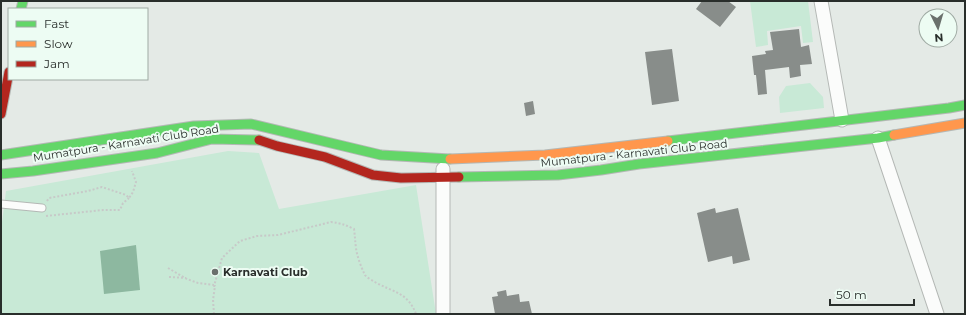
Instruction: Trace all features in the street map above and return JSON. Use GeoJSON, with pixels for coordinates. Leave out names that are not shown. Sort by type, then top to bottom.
{"type":"FeatureCollection","features":[{"type":"Feature","properties":{"kind":"street"},"geometry":{"type":"LineString","coordinates":[[820,1],[842,120]]}},
{"type":"Feature","properties":{"kind":"street"},"geometry":{"type":"LineString","coordinates":[[1,114],[8,77]]}},
{"type":"Feature","properties":{"kind":"street","name":"Mumatpura - Karnavati Club Road"},"geometry":{"type":"LineString","coordinates":[[1,155],[194,126],[251,124],[381,155],[443,159],[545,155],[949,108],[965,104]]}},
{"type":"Feature","properties":{"kind":"street","name":"Mumatpura - Karnavati Club Road"},"geometry":{"type":"LineString","coordinates":[[1,174],[33,171],[156,152],[212,139],[244,139],[259,140],[277,146],[325,157],[373,175],[401,178],[558,175],[639,164],[878,138],[965,123]]}},
{"type":"Feature","properties":{"kind":"street"},"geometry":{"type":"LineString","coordinates":[[878,138],[937,314]]}},
{"type":"Feature","properties":{"kind":"street"},"geometry":{"type":"LineString","coordinates":[[443,159],[443,314]]}},
{"type":"Feature","properties":{"kind":"lane"},"geometry":{"type":"LineString","coordinates":[[1,204],[42,208]]}},
{"type":"Feature","properties":{"kind":"path"},"geometry":{"type":"LineString","coordinates":[[42,216],[103,210],[120,210],[123,203],[133,192],[136,182],[130,169]]}},
{"type":"Feature","properties":{"kind":"path"},"geometry":{"type":"LineString","coordinates":[[42,208],[49,198],[102,188],[126,195],[129,198]]}},
{"type":"Feature","properties":{"kind":"path"},"geometry":{"type":"LineString","coordinates":[[214,314],[214,286],[222,258],[240,241],[257,236],[278,234],[331,222],[339,223],[354,229],[358,259],[366,276],[377,284],[397,292],[407,298],[416,314]]}},
{"type":"Feature","properties":{"kind":"path"},"geometry":{"type":"LineString","coordinates":[[168,268],[187,279],[198,283],[215,286]]}},
{"type":"Feature","properties":{"kind":"path"},"geometry":{"type":"LineString","coordinates":[[169,277],[187,279]]}},
{"type":"Feature","properties":{"kind":"shaded area"},"geometry":{"type":"Polygon","coordinates":[[[750,1],[808,1],[813,42],[803,43],[801,26],[767,31],[768,45],[756,47],[750,1]]]}},
{"type":"Feature","properties":{"kind":"shaded area"},"geometry":{"type":"Polygon","coordinates":[[[810,83],[823,97],[824,108],[780,113],[779,97],[786,86],[810,83]]]}},
{"type":"Feature","properties":{"kind":"shaded area","name":"Karnavati Club"},"geometry":{"type":"Polygon","coordinates":[[[228,151],[259,153],[279,209],[416,185],[436,314],[1,314],[1,230],[6,191],[228,151]]]}},
{"type":"Feature","properties":{"kind":"shaded area"},"geometry":{"type":"Polygon","coordinates":[[[136,245],[140,290],[104,294],[100,251],[136,245]]]}},
{"type":"Feature","properties":{"kind":"building"},"geometry":{"type":"Polygon","coordinates":[[[702,1],[728,1],[736,7],[720,27],[696,9],[702,1]]]}},
{"type":"Feature","properties":{"kind":"building"},"geometry":{"type":"Polygon","coordinates":[[[799,29],[801,47],[809,45],[812,64],[800,65],[801,76],[790,78],[789,67],[765,70],[767,94],[758,95],[752,56],[766,54],[765,51],[773,50],[770,32],[799,29]]]}},
{"type":"Feature","properties":{"kind":"building"},"geometry":{"type":"Polygon","coordinates":[[[672,49],[679,101],[652,105],[645,52],[672,49]]]}},
{"type":"Feature","properties":{"kind":"building"},"geometry":{"type":"Polygon","coordinates":[[[533,101],[535,114],[526,116],[524,103],[533,101]]]}},
{"type":"Feature","properties":{"kind":"building"},"geometry":{"type":"Polygon","coordinates":[[[715,208],[716,213],[738,208],[750,260],[733,264],[732,256],[708,262],[697,213],[715,208]]]}},
{"type":"Feature","properties":{"kind":"building"},"geometry":{"type":"Polygon","coordinates":[[[506,290],[507,296],[519,294],[520,302],[529,301],[532,314],[495,314],[492,297],[498,296],[497,292],[506,290]]]}},
{"type":"Feature","properties":{"kind":"traffic: fast"},"geometry":{"type":"LineString","coordinates":[[21,8],[23,1]]}},
{"type":"Feature","properties":{"kind":"traffic: fast"},"geometry":{"type":"LineString","coordinates":[[668,141],[965,105]]}},
{"type":"Feature","properties":{"kind":"traffic: fast"},"geometry":{"type":"LineString","coordinates":[[1,155],[194,126],[251,124],[381,155],[450,159]]}},
{"type":"Feature","properties":{"kind":"traffic: fast"},"geometry":{"type":"LineString","coordinates":[[459,177],[558,175],[639,164],[894,135]]}},
{"type":"Feature","properties":{"kind":"traffic: fast"},"geometry":{"type":"LineString","coordinates":[[1,174],[33,171],[157,153],[212,139],[259,140]]}},
{"type":"Feature","properties":{"kind":"traffic: slow"},"geometry":{"type":"LineString","coordinates":[[894,135],[965,123]]}},
{"type":"Feature","properties":{"kind":"traffic: slow"},"geometry":{"type":"LineString","coordinates":[[450,159],[545,155],[668,141]]}},
{"type":"Feature","properties":{"kind":"traffic: jam"},"geometry":{"type":"LineString","coordinates":[[1,114],[8,77]]}},
{"type":"Feature","properties":{"kind":"traffic: jam"},"geometry":{"type":"LineString","coordinates":[[259,140],[277,146],[325,157],[373,175],[401,178],[459,177]]}},
{"type":"Feature","properties":{"kind":"place","name":"Karnavati Club"},"geometry":{"type":"Point","coordinates":[215,272]}}]}
